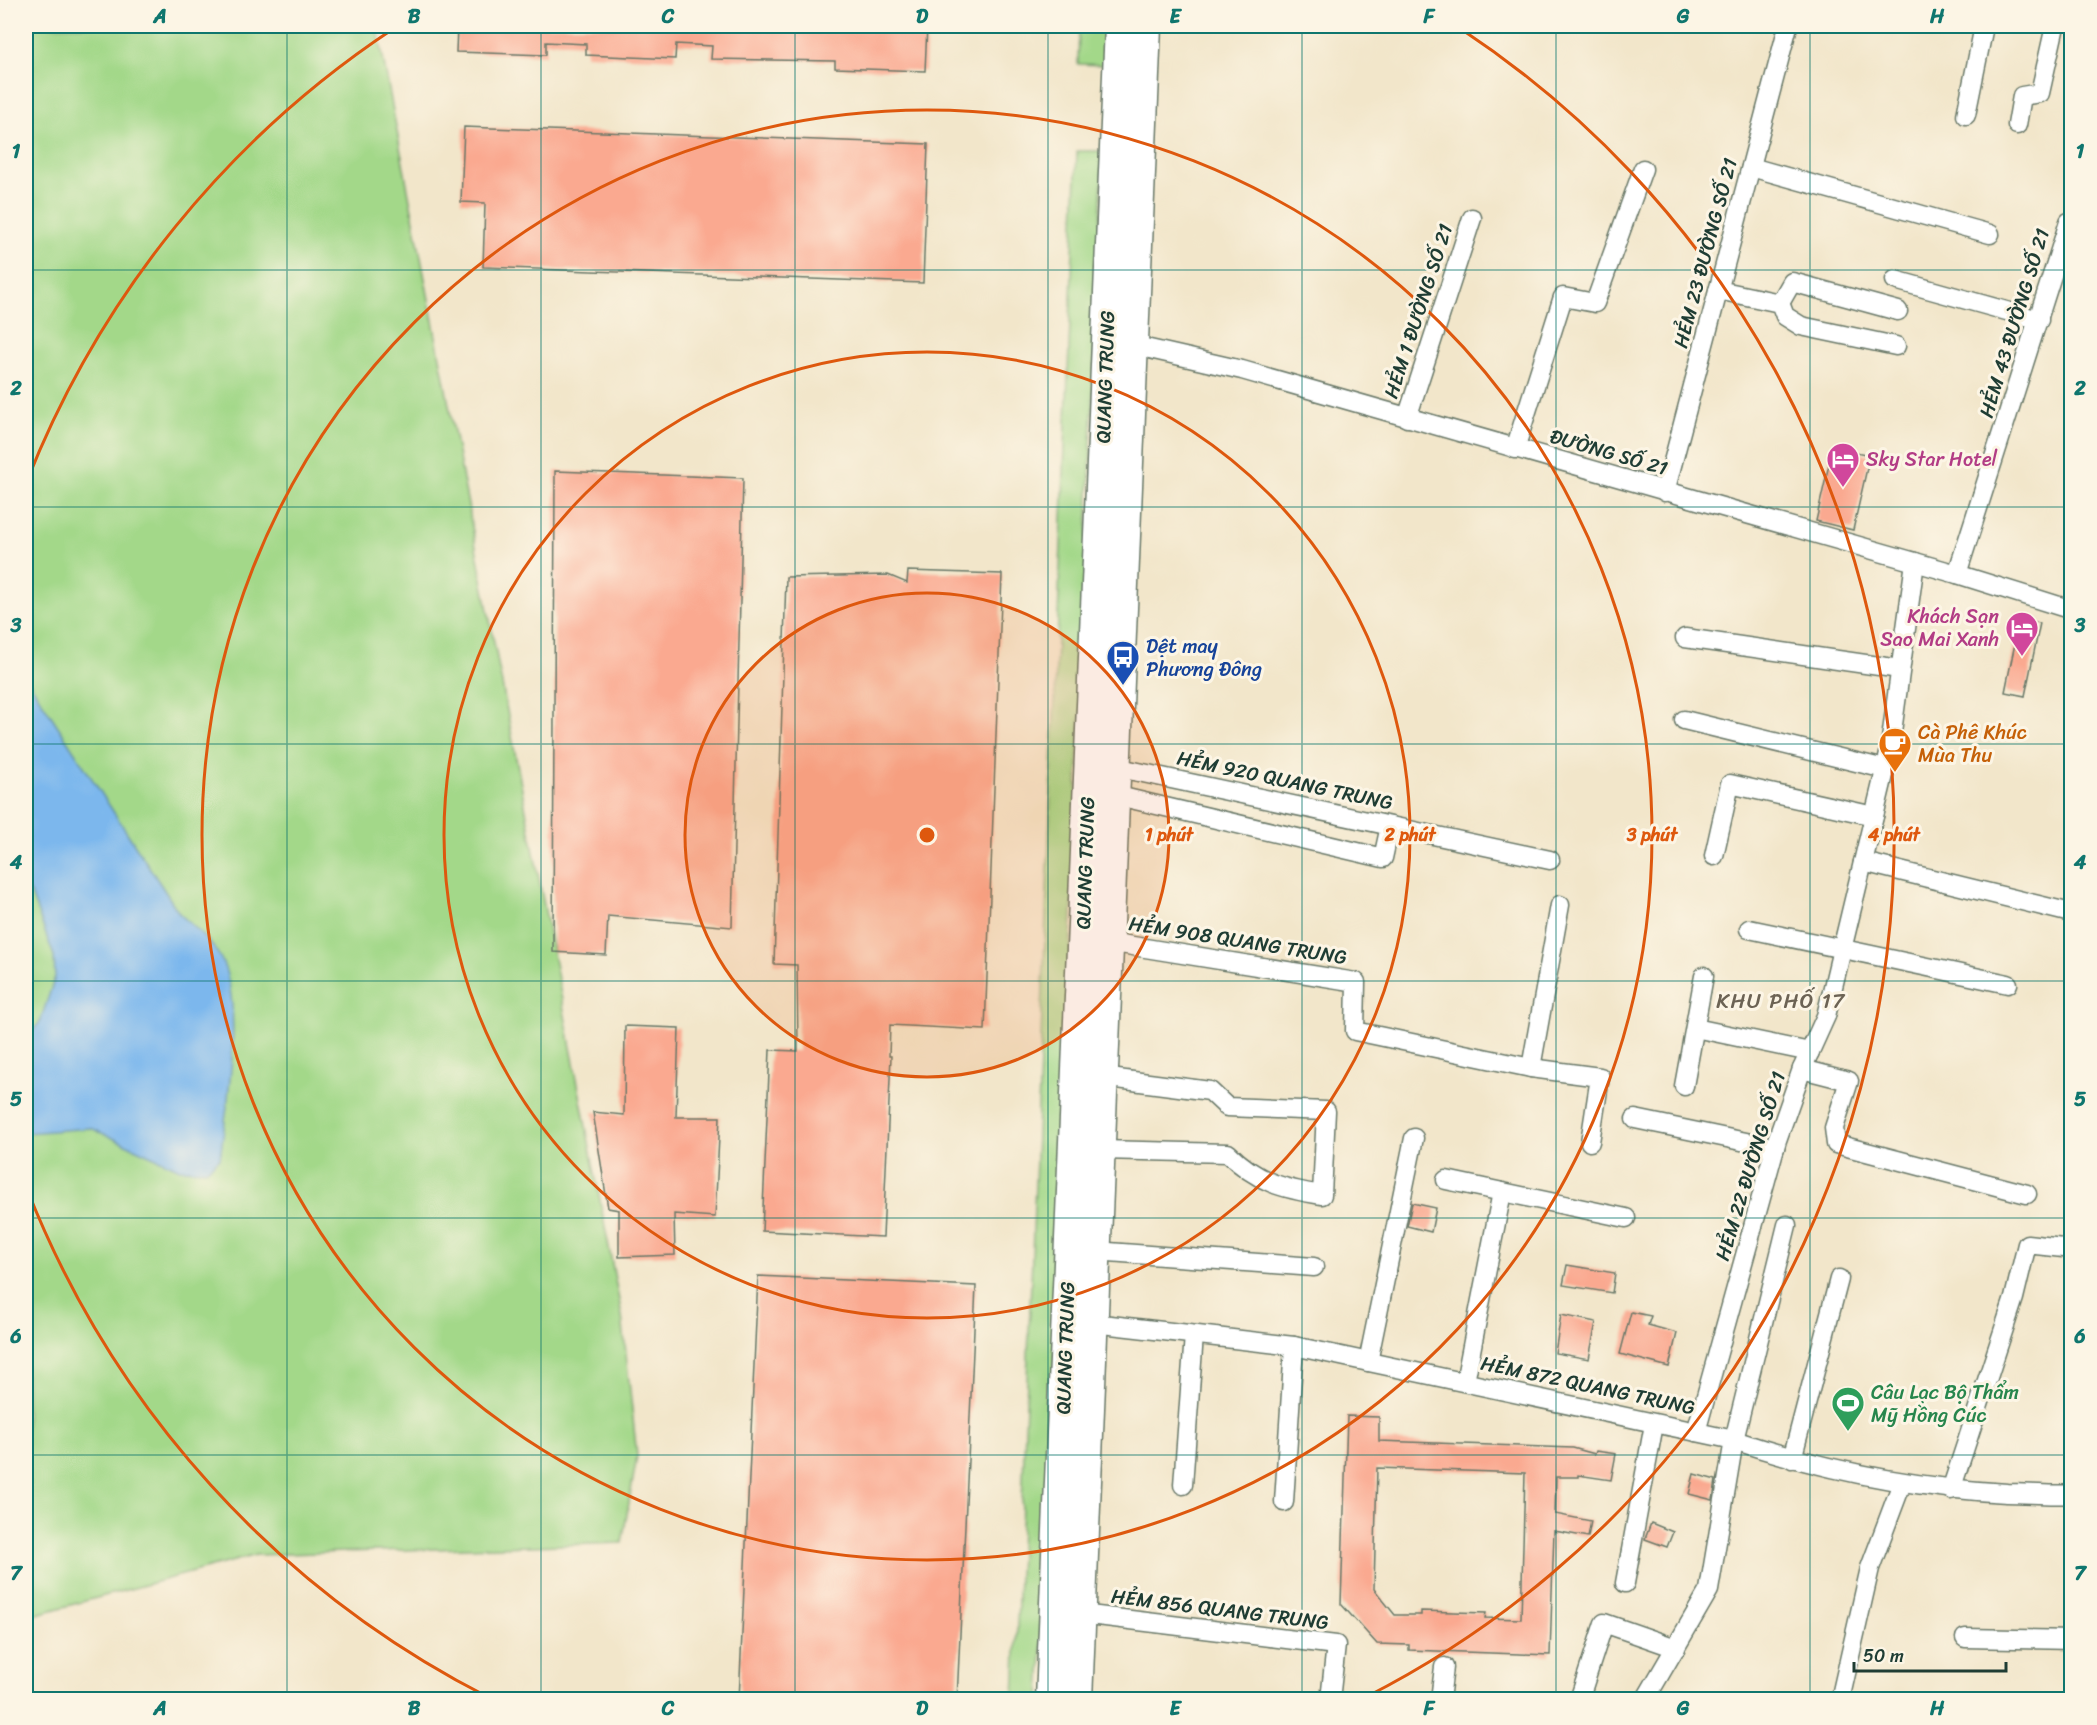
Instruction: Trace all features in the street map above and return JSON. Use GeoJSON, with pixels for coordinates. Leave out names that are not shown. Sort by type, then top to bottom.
{"type":"FeatureCollection","features":[{"type":"Feature","properties":{"kind":"main road","name":"QUANG TRUNG"},"geometry":{"type":"LineString","coordinates":[[1051,1700],[1120,343],[1129,109],[1120,26]]}},
{"type":"Feature","properties":{"kind":"main road","name":"QUANG TRUNG"},"geometry":{"type":"LineString","coordinates":[[1129,109],[1146,26]]}},
{"type":"Feature","properties":{"kind":"main road","name":"QUANG TRUNG"},"geometry":{"type":"LineString","coordinates":[[1077,1700],[1115,781],[1120,343]]}},
{"type":"Feature","properties":{"kind":"street","name":"HẺM 23 ĐƯỜNG SỐ 21"},"geometry":{"type":"LineString","coordinates":[[1665,492],[1788,26]]}},
{"type":"Feature","properties":{"kind":"street"},"geometry":{"type":"LineString","coordinates":[[1966,114],[1984,26]]}},
{"type":"Feature","properties":{"kind":"street"},"geometry":{"type":"LineString","coordinates":[[2017,124],[2022,96],[2040,93],[2055,26]]}},
{"type":"Feature","properties":{"kind":"street"},"geometry":{"type":"LineString","coordinates":[[1751,167],[1990,234]]}},
{"type":"Feature","properties":{"kind":"street"},"geometry":{"type":"LineString","coordinates":[[1515,449],[1563,297],[1595,303],[1643,169]]}},
{"type":"Feature","properties":{"kind":"street","name":"HẺM 1 ĐƯỜNG SỐ 21"},"geometry":{"type":"LineString","coordinates":[[1407,418],[1472,218]]}},
{"type":"Feature","properties":{"kind":"street","name":"HẺM 43 ĐƯỜNG SỐ 21"},"geometry":{"type":"LineString","coordinates":[[1957,574],[2070,222]]}},
{"type":"Feature","properties":{"kind":"street"},"geometry":{"type":"LineString","coordinates":[[1894,280],[2039,320]]}},
{"type":"Feature","properties":{"kind":"street"},"geometry":{"type":"LineString","coordinates":[[1780,303],[1792,282],[1898,311]]}},
{"type":"Feature","properties":{"kind":"street"},"geometry":{"type":"LineString","coordinates":[[1718,290],[1780,303]]}},
{"type":"Feature","properties":{"kind":"street"},"geometry":{"type":"LineString","coordinates":[[1780,303],[1785,316],[1800,326],[1896,346]]}},
{"type":"Feature","properties":{"kind":"street","name":"ĐƯỜNG SỐ 21"},"geometry":{"type":"LineString","coordinates":[[1120,343],[1242,370],[1957,574],[2072,610]]}},
{"type":"Feature","properties":{"kind":"street","name":"HẺM 22 ĐƯỜNG SỐ 21"},"geometry":{"type":"LineString","coordinates":[[1696,1432],[1775,1148],[1802,1069],[1826,1016],[1894,725],[1915,562]]}},
{"type":"Feature","properties":{"kind":"street"},"geometry":{"type":"LineString","coordinates":[[1685,638],[1900,669]]}},
{"type":"Feature","properties":{"kind":"street"},"geometry":{"type":"LineString","coordinates":[[1684,720],[1885,769]]}},
{"type":"Feature","properties":{"kind":"street"},"geometry":{"type":"LineString","coordinates":[[1115,781],[1383,858],[1390,826]]}},
{"type":"Feature","properties":{"kind":"street","name":"HẺM 920 QUANG TRUNG"},"geometry":{"type":"LineString","coordinates":[[1115,781],[1390,826],[1550,860]]}},
{"type":"Feature","properties":{"kind":"street"},"geometry":{"type":"LineString","coordinates":[[1714,856],[1730,784],[1874,816]]}},
{"type":"Feature","properties":{"kind":"street"},"geometry":{"type":"LineString","coordinates":[[1863,862],[2067,912]]}},
{"type":"Feature","properties":{"kind":"street"},"geometry":{"type":"LineString","coordinates":[[1531,1068],[1560,905]]}},
{"type":"Feature","properties":{"kind":"street"},"geometry":{"type":"LineString","coordinates":[[1749,929],[2008,984]]}},
{"type":"Feature","properties":{"kind":"street","name":"HẺM 908 QUANG TRUNG"},"geometry":{"type":"LineString","coordinates":[[1108,942],[1356,982],[1355,1031],[1531,1068],[1600,1077],[1590,1142]]}},
{"type":"Feature","properties":{"kind":"street"},"geometry":{"type":"LineString","coordinates":[[1684,1086],[1704,976]]}},
{"type":"Feature","properties":{"kind":"street"},"geometry":{"type":"LineString","coordinates":[[1695,1028],[1810,1052]]}},
{"type":"Feature","properties":{"kind":"street"},"geometry":{"type":"LineString","coordinates":[[1802,1069],[1849,1081],[1834,1128],[1836,1144],[2027,1194]]}},
{"type":"Feature","properties":{"kind":"street"},"geometry":{"type":"LineString","coordinates":[[1100,1150],[1228,1154],[1244,1169],[1283,1189],[1322,1195],[1326,1111],[1227,1107],[1210,1091],[1102,1077]]}},
{"type":"Feature","properties":{"kind":"street"},"geometry":{"type":"LineString","coordinates":[[1635,1119],[1775,1148]]}},
{"type":"Feature","properties":{"kind":"street"},"geometry":{"type":"LineString","coordinates":[[1368,1362],[1414,1138]]}},
{"type":"Feature","properties":{"kind":"street"},"geometry":{"type":"LineString","coordinates":[[1446,1180],[1626,1218]]}},
{"type":"Feature","properties":{"kind":"street"},"geometry":{"type":"LineString","coordinates":[[1466,1382],[1502,1192]]}},
{"type":"Feature","properties":{"kind":"street"},"geometry":{"type":"LineString","coordinates":[[1646,1700],[1709,1590],[1734,1440],[1787,1225]]}},
{"type":"Feature","properties":{"kind":"street"},"geometry":{"type":"LineString","coordinates":[[1951,1490],[2014,1298],[2027,1244],[2072,1249]]}},
{"type":"Feature","properties":{"kind":"street"},"geometry":{"type":"LineString","coordinates":[[1095,1251],[1314,1267]]}},
{"type":"Feature","properties":{"kind":"street"},"geometry":{"type":"LineString","coordinates":[[1792,1459],[1839,1280]]}},
{"type":"Feature","properties":{"kind":"street","name":"HẺM 872 QUANG TRUNG"},"geometry":{"type":"LineString","coordinates":[[1092,1323],[1294,1346],[1734,1440],[1792,1459],[1902,1484],[1951,1490],[2072,1494]]}},
{"type":"Feature","properties":{"kind":"street"},"geometry":{"type":"LineString","coordinates":[[1183,1485],[1194,1335]]}},
{"type":"Feature","properties":{"kind":"street"},"geometry":{"type":"LineString","coordinates":[[1284,1502],[1294,1346]]}},
{"type":"Feature","properties":{"kind":"street"},"geometry":{"type":"LineString","coordinates":[[1625,1583],[1654,1424]]}},
{"type":"Feature","properties":{"kind":"street"},"geometry":{"type":"LineString","coordinates":[[1840,1700],[1870,1568],[1902,1484]]}},
{"type":"Feature","properties":{"kind":"street","name":"HẺM 856 QUANG TRUNG"},"geometry":{"type":"LineString","coordinates":[[1081,1614],[1336,1645],[1330,1700]]}},
{"type":"Feature","properties":{"kind":"street"},"geometry":{"type":"LineString","coordinates":[[1579,1700],[1604,1623],[1676,1648]]}},
{"type":"Feature","properties":{"kind":"street"},"geometry":{"type":"LineString","coordinates":[[1965,1638],[2072,1640]]}},
{"type":"Feature","properties":{"kind":"street"},"geometry":{"type":"LineString","coordinates":[[1440,1700],[1444,1667]]}},
{"type":"Feature","properties":{"kind":"green space"},"geometry":{"type":"Polygon","coordinates":[[[26,26],[377,26],[622,1316],[637,1456],[622,1543],[256,1555],[26,1617],[26,26]]]}},
{"type":"Feature","properties":{"kind":"green space"},"geometry":{"type":"Polygon","coordinates":[[[1079,26],[1107,26],[1106,65],[1078,64],[1079,26]]]}},
{"type":"Feature","properties":{"kind":"green space"},"geometry":{"type":"Polygon","coordinates":[[[1077,151],[1103,151],[1040,1699],[1014,1700],[1077,151]]]}},
{"type":"Feature","properties":{"kind":"water"},"geometry":{"type":"Polygon","coordinates":[[[26,677],[179,913],[206,939],[220,957],[232,1000],[232,1055],[220,1158],[206,1170],[180,1169],[91,1128],[26,1133],[26,1039],[40,1022],[55,977],[54,956],[26,886],[26,677]]]}},
{"type":"Feature","properties":{"kind":"building"},"geometry":{"type":"Polygon","coordinates":[[[457,26],[927,26],[925,71],[835,68],[835,61],[711,59],[712,46],[676,44],[675,59],[586,55],[586,44],[546,42],[546,55],[456,52],[457,26]]]}},
{"type":"Feature","properties":{"kind":"building"},"geometry":{"type":"Polygon","coordinates":[[[464,127],[928,144],[923,283],[483,267],[485,203],[461,202],[464,127]]]}},
{"type":"Feature","properties":{"kind":"building","name":"Sky Star Hotel"},"geometry":{"type":"Polygon","coordinates":[[[1833,447],[1870,455],[1853,530],[1816,521],[1833,447]]]}},
{"type":"Feature","properties":{"kind":"building"},"geometry":{"type":"Polygon","coordinates":[[[555,471],[743,478],[732,927],[608,916],[606,955],[553,952],[555,471]]]}},
{"type":"Feature","properties":{"kind":"building"},"geometry":{"type":"Polygon","coordinates":[[[908,571],[1002,574],[985,1030],[890,1025],[889,1056],[891,1056],[883,1237],[762,1231],[770,1050],[798,1051],[797,965],[774,964],[786,577],[888,575],[907,583],[908,571]]]}},
{"type":"Feature","properties":{"kind":"building","name":"Khách Sạn Sao Mai Xanh"},"geometry":{"type":"Polygon","coordinates":[[[2020,619],[2040,623],[2025,696],[2005,692],[2020,619]]]}},
{"type":"Feature","properties":{"kind":"building"},"geometry":{"type":"Polygon","coordinates":[[[625,1026],[679,1028],[676,1117],[720,1117],[715,1217],[674,1214],[675,1255],[619,1257],[619,1210],[608,1208],[593,1112],[624,1115],[625,1026]]]}},
{"type":"Feature","properties":{"kind":"building"},"geometry":{"type":"Polygon","coordinates":[[[1412,1203],[1436,1208],[1431,1232],[1407,1226],[1412,1203]]]}},
{"type":"Feature","properties":{"kind":"building"},"geometry":{"type":"Polygon","coordinates":[[[1567,1265],[1615,1273],[1612,1293],[1563,1285],[1567,1265]]]}},
{"type":"Feature","properties":{"kind":"building"},"geometry":{"type":"Polygon","coordinates":[[[758,1276],[976,1286],[957,1700],[739,1700],[758,1276]]]}},
{"type":"Feature","properties":{"kind":"building"},"geometry":{"type":"Polygon","coordinates":[[[1631,1312],[1651,1316],[1648,1325],[1677,1333],[1669,1367],[1620,1354],[1631,1312]]]}},
{"type":"Feature","properties":{"kind":"building"},"geometry":{"type":"Polygon","coordinates":[[[1561,1315],[1596,1322],[1589,1359],[1555,1353],[1561,1315]]]}},
{"type":"Feature","properties":{"kind":"building"},"geometry":{"type":"Polygon","coordinates":[[[1347,1416],[1379,1417],[1379,1441],[1573,1448],[1595,1454],[1596,1451],[1616,1454],[1611,1480],[1578,1475],[1578,1477],[1556,1477],[1555,1514],[1591,1521],[1588,1537],[1554,1531],[1550,1655],[1409,1650],[1409,1645],[1377,1644],[1341,1604],[1347,1416]],[[1377,1468],[1374,1589],[1395,1615],[1421,1615],[1421,1611],[1486,1613],[1485,1618],[1521,1619],[1525,1473],[1377,1468]]]}},
{"type":"Feature","properties":{"kind":"building"},"geometry":{"type":"Polygon","coordinates":[[[1694,1474],[1716,1480],[1713,1500],[1689,1494],[1694,1474]]]}},
{"type":"Feature","properties":{"kind":"building"},"geometry":{"type":"Polygon","coordinates":[[[1651,1523],[1673,1532],[1667,1547],[1645,1539],[1651,1523]]]}},
{"type":"Feature","properties":{"kind":"place","name":"Sky Star Hotel"},"geometry":{"type":"Point","coordinates":[1843,488]}},
{"type":"Feature","properties":{"kind":"place","name":"Khách Sạn Sao Mai Xanh"},"geometry":{"type":"Point","coordinates":[2022,657]}},
{"type":"Feature","properties":{"kind":"place","name":"Dệt may Phương Đông"},"geometry":{"type":"Point","coordinates":[1123,686]}},
{"type":"Feature","properties":{"kind":"place","name":"Cà Phê Khúc Mùa Thu"},"geometry":{"type":"Point","coordinates":[1895,773]}},
{"type":"Feature","properties":{"kind":"place","name":"Câu Lạc Bộ Thẩm Mỹ Hồng Cúc"},"geometry":{"type":"Point","coordinates":[1848,1432]}},
{"type":"Feature","properties":{"kind":"district","name":"KHU PHỐ 17"},"geometry":{"type":"Point","coordinates":[1781,1001]}}]}
